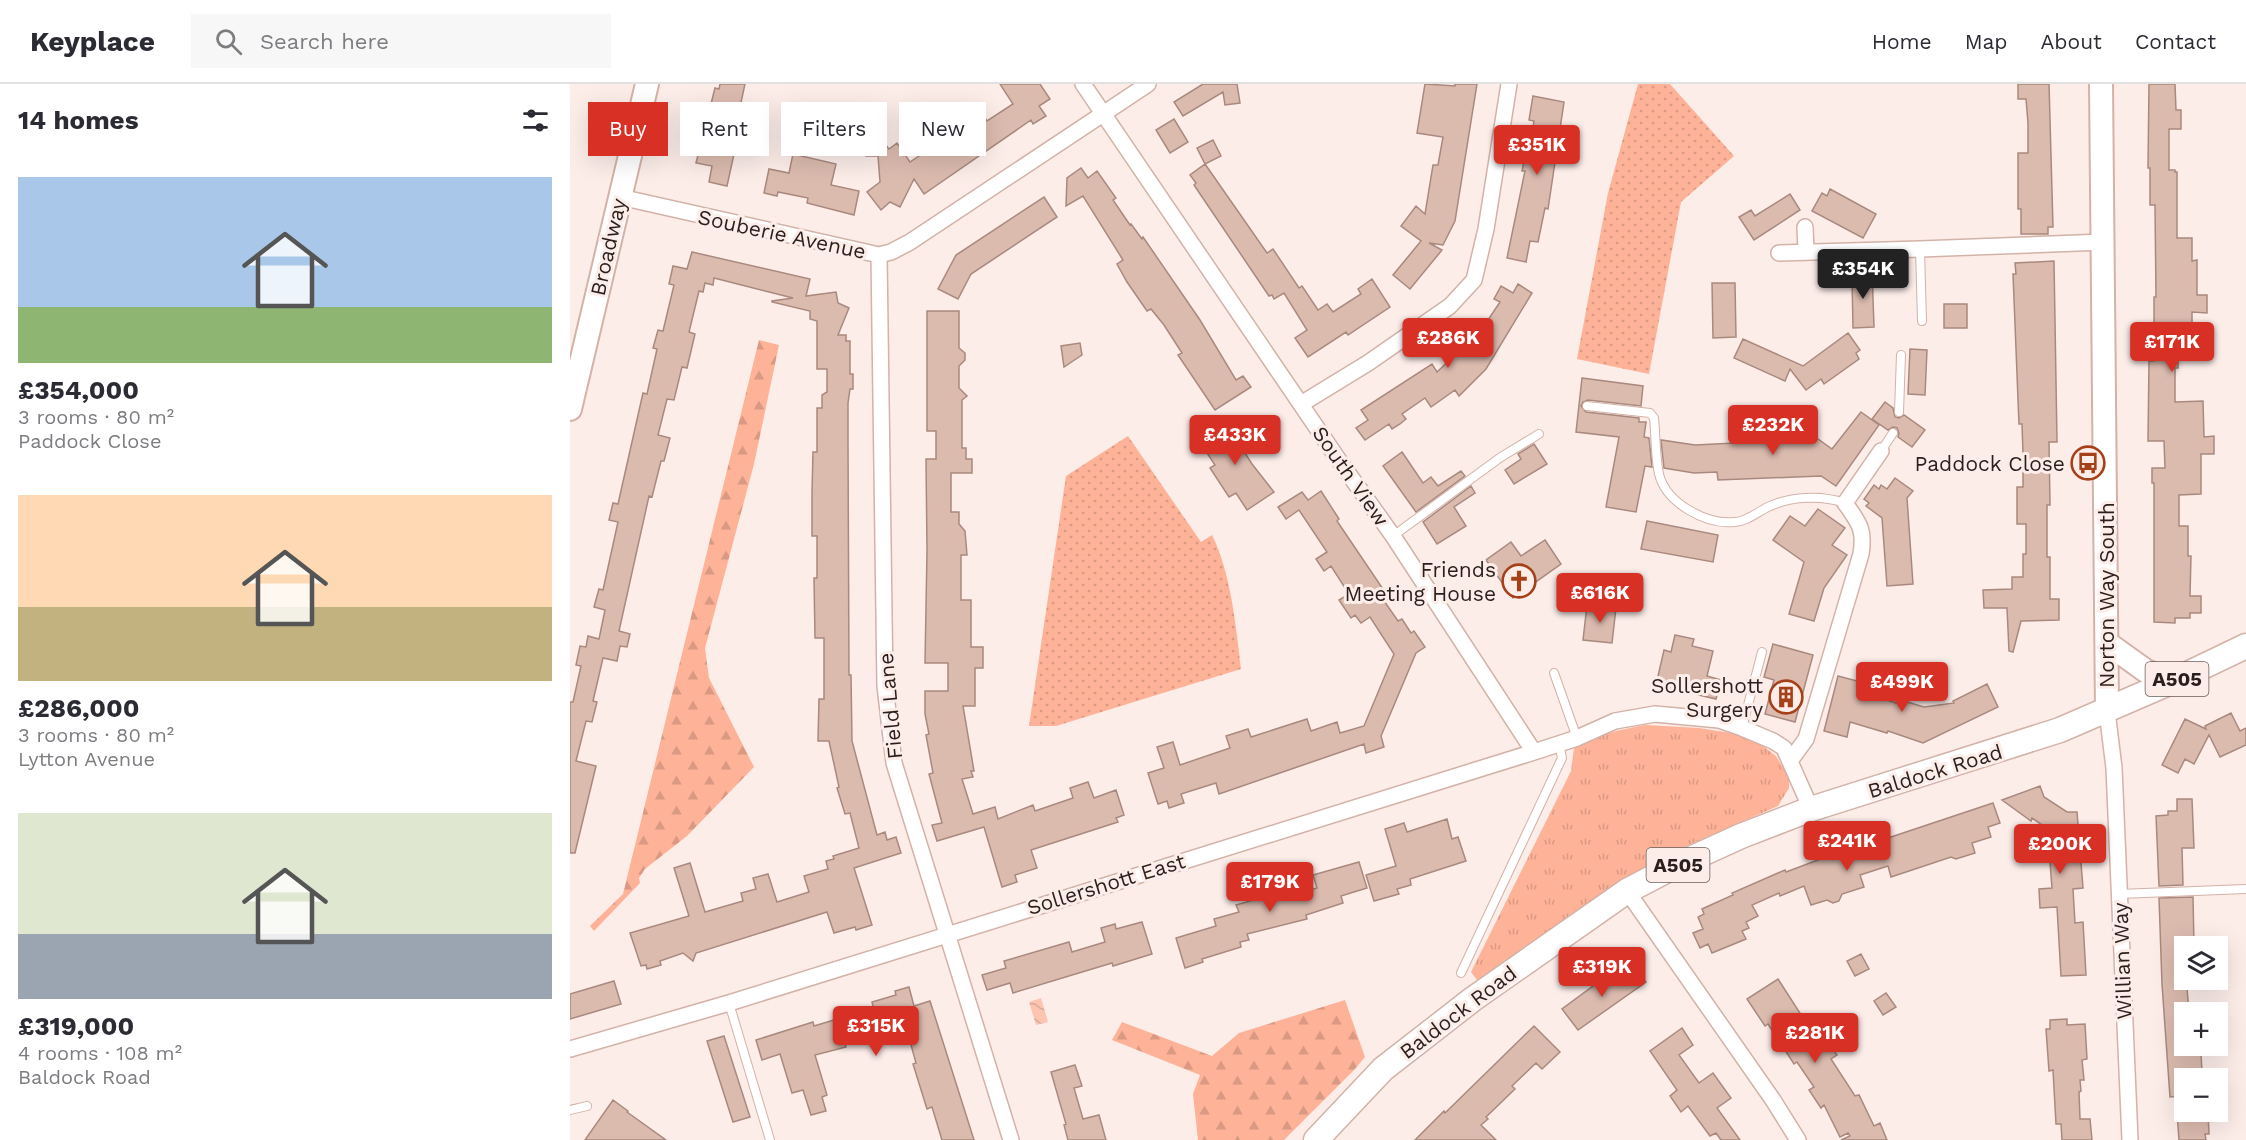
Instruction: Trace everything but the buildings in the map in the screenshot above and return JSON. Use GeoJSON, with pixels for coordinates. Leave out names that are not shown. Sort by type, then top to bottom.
{"type":"FeatureCollection","features":[{"type":"Feature","properties":{"kind":"main road","name":"Baldock Road"},"geometry":{"type":"LineString","coordinates":[[1316,1140],[1383,1069],[1473,999],[1627,891],[1741,836],[1811,809],[2060,730],[2107,711],[2246,646]]}},
{"type":"Feature","properties":{"kind":"street","name":"Broadway"},"geometry":{"type":"LineString","coordinates":[[570,410],[647,84]]}},
{"type":"Feature","properties":{"kind":"street","name":"South View"},"geometry":{"type":"LineString","coordinates":[[1083,84],[1393,536],[1534,752]]}},
{"type":"Feature","properties":{"kind":"street","name":"Souberie Avenue"},"geometry":{"type":"LineString","coordinates":[[620,197],[879,255],[891,252],[910,242],[1148,84]]}},
{"type":"Feature","properties":{"kind":"street"},"geometry":{"type":"LineString","coordinates":[[1301,404],[1368,363],[1450,306],[1474,280],[1484,240],[1509,84]]}},
{"type":"Feature","properties":{"kind":"street","name":"Norton Way South"},"geometry":{"type":"LineString","coordinates":[[2101,84],[2107,711]]}},
{"type":"Feature","properties":{"kind":"street"},"geometry":{"type":"LineString","coordinates":[[1805,227],[1806,251]]}},
{"type":"Feature","properties":{"kind":"street"},"geometry":{"type":"LineString","coordinates":[[1779,253],[2104,242]]}},
{"type":"Feature","properties":{"kind":"street","name":"Field Lane"},"geometry":{"type":"LineString","coordinates":[[879,255],[885,686],[894,763],[1011,1140]]}},
{"type":"Feature","properties":{"kind":"street"},"geometry":{"type":"LineString","coordinates":[[1790,760],[1806,739],[1861,554],[1864,538],[1861,525],[1845,502],[1881,451]]}},
{"type":"Feature","properties":{"kind":"street"},"geometry":{"type":"LineString","coordinates":[[2107,643],[2146,671],[2170,682]]}},
{"type":"Feature","properties":{"kind":"street","name":"Willian Way"},"geometry":{"type":"LineString","coordinates":[[2107,711],[2114,768],[2130,1140]]}},
{"type":"Feature","properties":{"kind":"street","name":"Sollershott East"},"geometry":{"type":"LineString","coordinates":[[570,1049],[729,1003],[1534,752],[1577,738],[1615,721],[1655,714],[1719,720],[1773,741],[1784,748],[1811,809]]}},
{"type":"Feature","properties":{"kind":"street"},"geometry":{"type":"LineString","coordinates":[[1627,891],[1773,1100],[1798,1140]]}},
{"type":"Feature","properties":{"kind":"lane"},"geometry":{"type":"LineString","coordinates":[[1920,249],[1923,321]]}},
{"type":"Feature","properties":{"kind":"lane"},"geometry":{"type":"LineString","coordinates":[[1899,412],[1901,355]]}},
{"type":"Feature","properties":{"kind":"lane"},"geometry":{"type":"LineString","coordinates":[[1587,406],[1650,413],[1654,418],[1659,475],[1672,498],[1691,512],[1710,519],[1735,522],[1790,500],[1830,498],[1845,502]]}},
{"type":"Feature","properties":{"kind":"lane"},"geometry":{"type":"LineString","coordinates":[[1881,451],[1893,433]]}},
{"type":"Feature","properties":{"kind":"lane"},"geometry":{"type":"LineString","coordinates":[[1393,536],[1501,457],[1539,434]]}},
{"type":"Feature","properties":{"kind":"lane"},"geometry":{"type":"LineString","coordinates":[[1742,728],[1762,652]]}},
{"type":"Feature","properties":{"kind":"lane"},"geometry":{"type":"LineString","coordinates":[[1554,673],[1577,738]]}},
{"type":"Feature","properties":{"kind":"lane"},"geometry":{"type":"LineString","coordinates":[[1461,973],[1562,758],[1559,744]]}},
{"type":"Feature","properties":{"kind":"lane"},"geometry":{"type":"LineString","coordinates":[[2120,894],[2246,889]]}},
{"type":"Feature","properties":{"kind":"lane"},"geometry":{"type":"LineString","coordinates":[[729,1003],[770,1140]]}},
{"type":"Feature","properties":{"kind":"lane"},"geometry":{"type":"LineString","coordinates":[[570,1110],[586,1106]]}},
{"type":"Feature","properties":{"kind":"green space"},"geometry":{"type":"Polygon","coordinates":[[[1638,84],[1670,84],[1734,156],[1681,202],[1649,374],[1577,359],[1608,193],[1638,84]]]}},
{"type":"Feature","properties":{"kind":"green space"},"geometry":{"type":"Polygon","coordinates":[[[759,340],[779,345],[754,464],[705,648],[709,678],[754,767],[687,836],[645,869],[639,878],[640,883],[594,931],[590,926],[623,894],[759,340]]]}},
{"type":"Feature","properties":{"kind":"green space"},"geometry":{"type":"Polygon","coordinates":[[[1128,436],[1201,542],[1212,535],[1228,583],[1241,669],[1056,726],[1029,726],[1066,476],[1128,436]]]}},
{"type":"Feature","properties":{"kind":"green space"},"geometry":{"type":"Polygon","coordinates":[[[1646,725],[1699,728],[1731,733],[1755,740],[1776,756],[1789,779],[1789,788],[1778,806],[1666,855],[1576,911],[1477,980],[1471,972],[1571,771],[1574,748],[1600,736],[1646,725]]]}},
{"type":"Feature","properties":{"kind":"green space"},"geometry":{"type":"Polygon","coordinates":[[[1345,1000],[1365,1057],[1284,1140],[1198,1140],[1193,1094],[1200,1075],[1112,1040],[1122,1022],[1212,1056],[1239,1033],[1345,1000]]]}},
{"type":"Feature","properties":{"kind":"water"},"geometry":{"type":"Polygon","coordinates":[[[1041,998],[1048,1022],[1036,1025],[1029,1002],[1041,998]]]}},
{"type":"Feature","properties":{"kind":"place","name":"Paddock Close"},"geometry":{"type":"Point","coordinates":[2088,463]}},
{"type":"Feature","properties":{"kind":"place","name":"Friends Meeting House"},"geometry":{"type":"Point","coordinates":[1519,581]}},
{"type":"Feature","properties":{"kind":"place","name":"Sollershott Surgery"},"geometry":{"type":"Point","coordinates":[1786,697]}}]}
